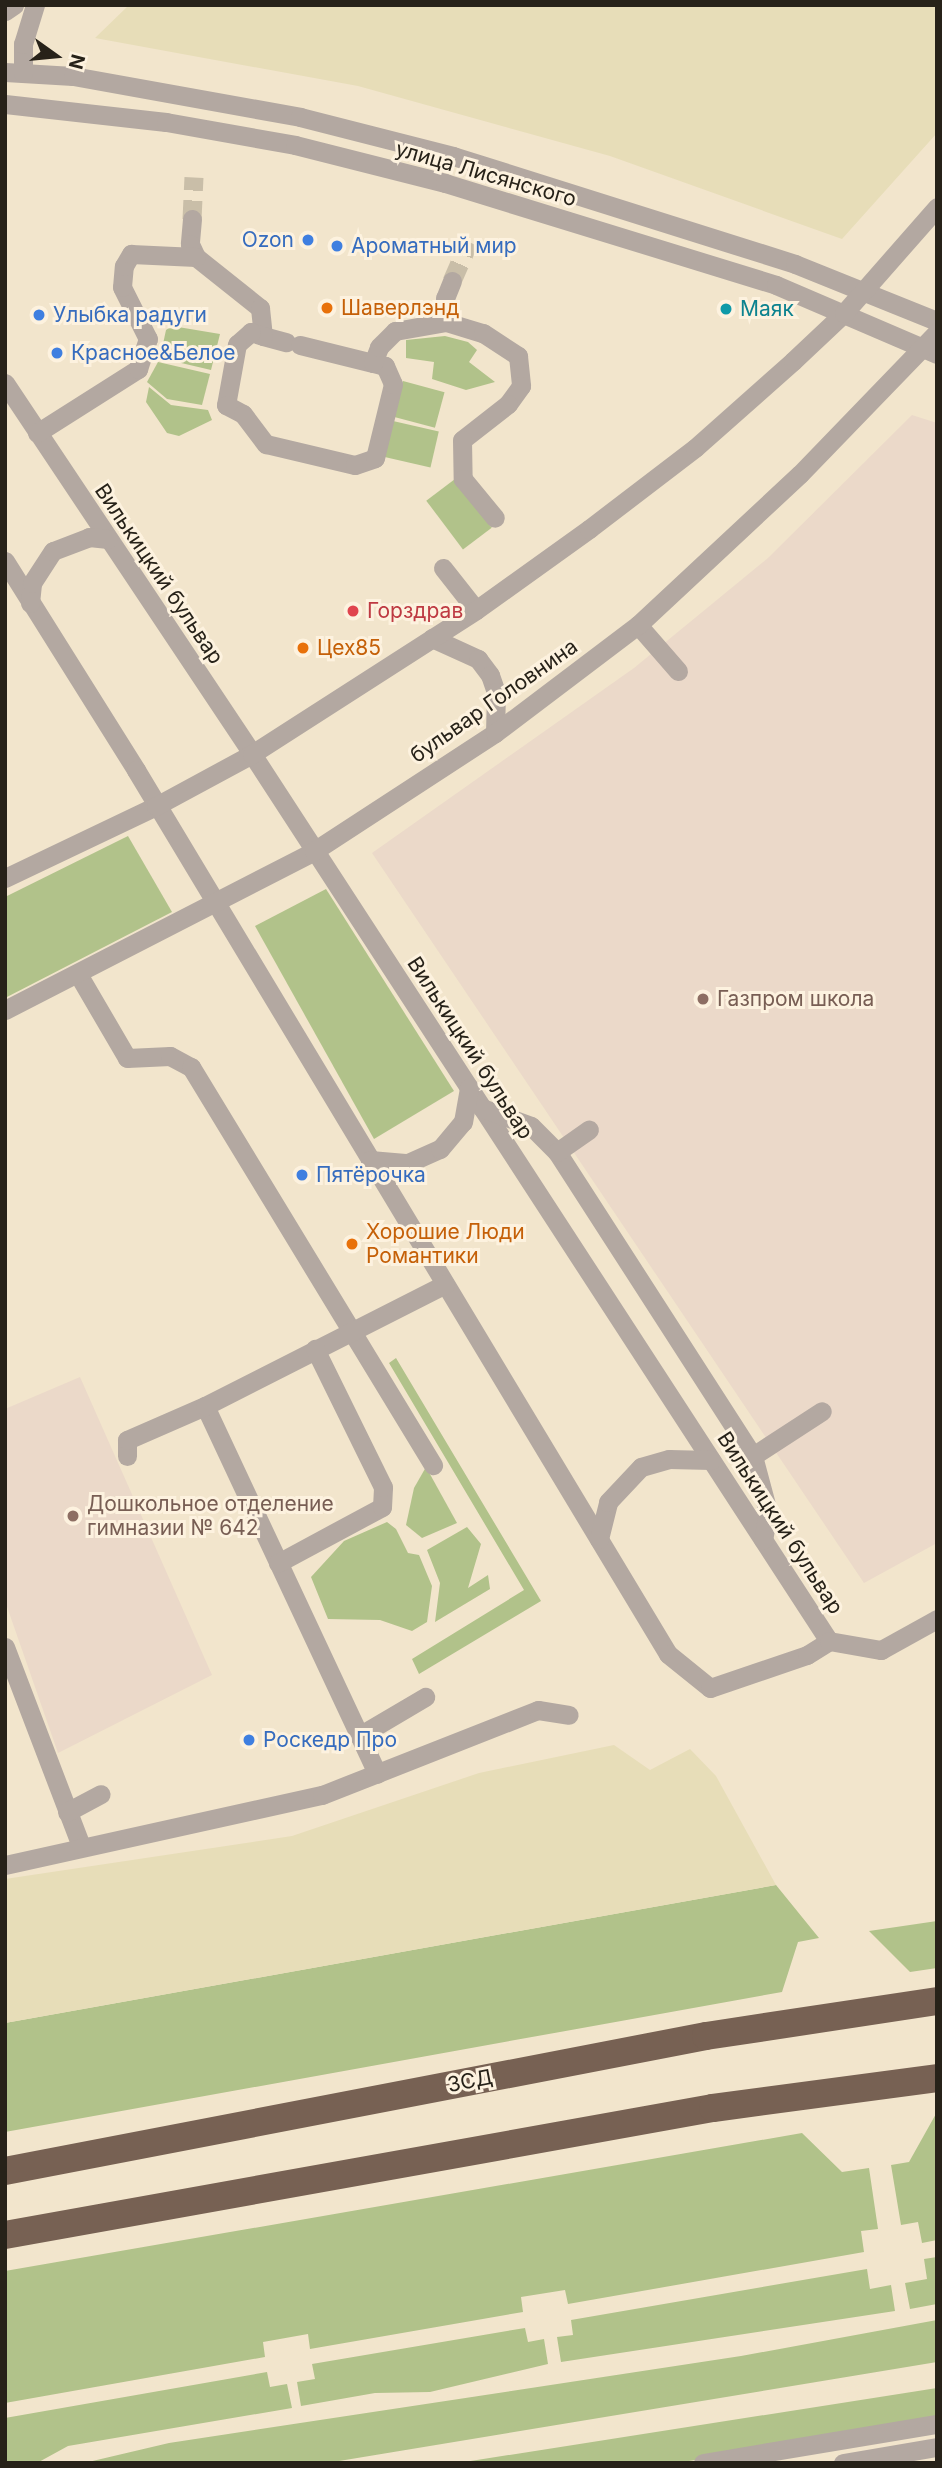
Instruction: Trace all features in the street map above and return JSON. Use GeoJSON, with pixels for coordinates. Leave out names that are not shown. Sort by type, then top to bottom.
{"type":"FeatureCollection","features":[{"type":"Feature","properties":{"kind":"highway","name":"ЗСД"},"geometry":{"type":"LineString","coordinates":[[5,2171],[706,2036],[937,2001]]}},
{"type":"Feature","properties":{"kind":"highway"},"geometry":{"type":"LineString","coordinates":[[5,2235],[713,2108],[937,2078]]}},
{"type":"Feature","properties":{"kind":"street"},"geometry":{"type":"LineString","coordinates":[[5,11],[14,5]]}},
{"type":"Feature","properties":{"kind":"street"},"geometry":{"type":"LineString","coordinates":[[14,72],[36,5]]}},
{"type":"Feature","properties":{"kind":"street","name":"улица Лисянского"},"geometry":{"type":"LineString","coordinates":[[14,72],[72,76],[300,117],[453,156],[795,264],[937,321]]}},
{"type":"Feature","properties":{"kind":"street","name":"улица Лисянского"},"geometry":{"type":"LineString","coordinates":[[5,104],[166,122],[295,145],[445,183],[776,285],[930,350]]}},
{"type":"Feature","properties":{"kind":"street"},"geometry":{"type":"LineString","coordinates":[[5,878],[156,806],[252,754],[475,610],[695,448],[844,313],[937,207]]}},
{"type":"Feature","properties":{"kind":"street"},"geometry":{"type":"LineString","coordinates":[[192,219],[190,244],[196,257],[260,308],[263,336]]}},
{"type":"Feature","properties":{"kind":"street"},"geometry":{"type":"LineString","coordinates":[[37,433],[138,369],[148,339],[122,287],[124,266],[131,254],[196,257]]}},
{"type":"Feature","properties":{"kind":"street"},"geometry":{"type":"LineString","coordinates":[[446,322],[445,298],[452,281]]}},
{"type":"Feature","properties":{"kind":"street"},"geometry":{"type":"LineString","coordinates":[[373,363],[379,347],[395,331],[446,322],[483,333],[518,356],[521,386],[508,404],[462,440],[463,479],[495,518]]}},
{"type":"Feature","properties":{"kind":"street"},"geometry":{"type":"LineString","coordinates":[[251,332],[263,336],[385,366],[393,384],[374,458],[355,465],[266,444],[243,414],[226,405],[237,344],[251,332]]}},
{"type":"Feature","properties":{"kind":"street","name":"бульвар Головнина"},"geometry":{"type":"LineString","coordinates":[[5,1010],[314,850],[495,733],[638,625],[930,350],[937,332]]}},
{"type":"Feature","properties":{"kind":"street","name":"Вилькицкий бульвар"},"geometry":{"type":"LineString","coordinates":[[5,383],[252,754],[830,1641],[807,1655],[710,1688],[668,1654],[5,561]]}},
{"type":"Feature","properties":{"kind":"street"},"geometry":{"type":"LineString","coordinates":[[30,603],[36,575],[53,551],[70,541],[108,539]]}},
{"type":"Feature","properties":{"kind":"street"},"geometry":{"type":"LineString","coordinates":[[443,568],[475,610]]}},
{"type":"Feature","properties":{"kind":"street"},"geometry":{"type":"LineString","coordinates":[[638,625],[678,671]]}},
{"type":"Feature","properties":{"kind":"street"},"geometry":{"type":"LineString","coordinates":[[432,638],[478,659],[490,675],[496,692],[495,733]]}},
{"type":"Feature","properties":{"kind":"street"},"geometry":{"type":"LineString","coordinates":[[78,974],[127,1058],[170,1056],[191,1067],[354,1329],[433,1465]]}},
{"type":"Feature","properties":{"kind":"street"},"geometry":{"type":"LineString","coordinates":[[370,1160],[408,1163],[440,1149],[463,1122],[468,1088]]}},
{"type":"Feature","properties":{"kind":"street"},"geometry":{"type":"LineString","coordinates":[[482,1108],[531,1126],[556,1152],[753,1456],[768,1512],[763,1539]]}},
{"type":"Feature","properties":{"kind":"street"},"geometry":{"type":"LineString","coordinates":[[556,1152],[589,1130]]}},
{"type":"Feature","properties":{"kind":"street"},"geometry":{"type":"LineString","coordinates":[[127,1456],[127,1440],[205,1406],[445,1284]]}},
{"type":"Feature","properties":{"kind":"street"},"geometry":{"type":"LineString","coordinates":[[278,1563],[382,1507],[383,1487],[315,1349]]}},
{"type":"Feature","properties":{"kind":"street"},"geometry":{"type":"LineString","coordinates":[[205,1406],[377,1774]]}},
{"type":"Feature","properties":{"kind":"street"},"geometry":{"type":"LineString","coordinates":[[753,1456],[822,1411]]}},
{"type":"Feature","properties":{"kind":"street"},"geometry":{"type":"LineString","coordinates":[[599,1539],[608,1502],[641,1467],[689,1457],[711,1460]]}},
{"type":"Feature","properties":{"kind":"street"},"geometry":{"type":"LineString","coordinates":[[830,1641],[881,1650],[937,1619]]}},
{"type":"Feature","properties":{"kind":"street"},"geometry":{"type":"LineString","coordinates":[[5,1647],[81,1846]]}},
{"type":"Feature","properties":{"kind":"street"},"geometry":{"type":"LineString","coordinates":[[359,1736],[425,1697]]}},
{"type":"Feature","properties":{"kind":"street"},"geometry":{"type":"LineString","coordinates":[[5,1865],[81,1846],[322,1795],[538,1710],[569,1715]]}},
{"type":"Feature","properties":{"kind":"street"},"geometry":{"type":"LineString","coordinates":[[66,1812],[101,1794]]}},
{"type":"Feature","properties":{"kind":"street"},"geometry":{"type":"LineString","coordinates":[[703,2463],[797,2455],[937,2424]]}},
{"type":"Feature","properties":{"kind":"street"},"geometry":{"type":"LineString","coordinates":[[843,2463],[937,2447]]}},
{"type":"Feature","properties":{"kind":"shaded area","name":"Газпром школа"},"geometry":{"type":"Polygon","coordinates":[[[912,415],[937,423],[937,1543],[864,1583],[372,853],[634,668],[768,558],[912,415]]]}},
{"type":"Feature","properties":{"kind":"shaded area","name":"Дошкольное отделение гимназии № 642"},"geometry":{"type":"Polygon","coordinates":[[[80,1377],[212,1675],[58,1753],[5,1601],[5,1409],[80,1377]]]}},
{"type":"Feature","properties":{"kind":"green space"},"geometry":{"type":"Polygon","coordinates":[[[172,326],[220,334],[211,370],[160,358],[166,330],[172,326]]]}},
{"type":"Feature","properties":{"kind":"green space"},"geometry":{"type":"Polygon","coordinates":[[[445,336],[468,342],[477,350],[469,362],[495,382],[466,390],[432,379],[434,362],[406,358],[406,340],[445,336]]]}},
{"type":"Feature","properties":{"kind":"green space"},"geometry":{"type":"Polygon","coordinates":[[[158,362],[210,374],[202,405],[167,399],[147,382],[158,362]]]}},
{"type":"Feature","properties":{"kind":"green space"},"geometry":{"type":"Polygon","coordinates":[[[403,381],[445,392],[435,428],[393,417],[403,381]]]}},
{"type":"Feature","properties":{"kind":"green space"},"geometry":{"type":"Polygon","coordinates":[[[149,387],[171,405],[208,410],[212,420],[179,436],[167,433],[146,402],[149,387]]]}},
{"type":"Feature","properties":{"kind":"green space"},"geometry":{"type":"Polygon","coordinates":[[[393,421],[439,432],[430,468],[385,457],[393,421]]]}},
{"type":"Feature","properties":{"kind":"green space"},"geometry":{"type":"Polygon","coordinates":[[[455,479],[492,528],[463,549],[426,501],[455,479]]]}},
{"type":"Feature","properties":{"kind":"green space"},"geometry":{"type":"Polygon","coordinates":[[[128,836],[172,912],[5,998],[5,897],[128,836]]]}},
{"type":"Feature","properties":{"kind":"green space"},"geometry":{"type":"Polygon","coordinates":[[[326,889],[454,1091],[374,1139],[255,926],[326,889]]]}},
{"type":"Feature","properties":{"kind":"green space"},"geometry":{"type":"Polygon","coordinates":[[[396,1358],[541,1601],[419,1674],[412,1659],[524,1590],[389,1363],[396,1358]]]}},
{"type":"Feature","properties":{"kind":"green space"},"geometry":{"type":"Polygon","coordinates":[[[426,1467],[457,1523],[422,1538],[406,1525],[414,1488],[426,1467]]]}},
{"type":"Feature","properties":{"kind":"green space"},"geometry":{"type":"Polygon","coordinates":[[[387,1522],[396,1529],[408,1553],[419,1555],[432,1586],[427,1622],[412,1631],[380,1620],[328,1619],[311,1577],[344,1541],[387,1522]]]}},
{"type":"Feature","properties":{"kind":"green space"},"geometry":{"type":"Polygon","coordinates":[[[467,1527],[481,1544],[468,1588],[488,1575],[490,1589],[435,1622],[440,1583],[427,1550],[467,1527]]]}},
{"type":"Feature","properties":{"kind":"green space"},"geometry":{"type":"Polygon","coordinates":[[[776,1885],[819,1938],[798,1942],[782,1992],[5,2132],[5,2023],[776,1885]]]}},
{"type":"Feature","properties":{"kind":"green space"},"geometry":{"type":"Polygon","coordinates":[[[937,1921],[937,1968],[910,1972],[869,1931],[937,1921]]]}},
{"type":"Feature","properties":{"kind":"green space"},"geometry":{"type":"Polygon","coordinates":[[[937,2112],[937,2240],[922,2243],[918,2222],[901,2225],[891,2165],[909,2162],[937,2112]]]}},
{"type":"Feature","properties":{"kind":"green space"},"geometry":{"type":"Polygon","coordinates":[[[802,2133],[842,2172],[869,2168],[878,2229],[861,2231],[864,2252],[568,2304],[565,2290],[521,2297],[523,2312],[310,2349],[308,2334],[263,2342],[265,2357],[5,2403],[5,2271],[802,2133]]]}},
{"type":"Feature","properties":{"kind":"green space"},"geometry":{"type":"Polygon","coordinates":[[[937,2257],[937,2304],[910,2309],[905,2283],[927,2279],[924,2259],[937,2257]]]}},
{"type":"Feature","properties":{"kind":"green space"},"geometry":{"type":"Polygon","coordinates":[[[867,2269],[870,2289],[891,2285],[895,2311],[561,2362],[557,2337],[573,2335],[571,2320],[867,2269]]]}},
{"type":"Feature","properties":{"kind":"green space"},"geometry":{"type":"Polygon","coordinates":[[[937,2320],[937,2362],[327,2463],[84,2463],[169,2443],[741,2356],[937,2320]]]}},
{"type":"Feature","properties":{"kind":"green space"},"geometry":{"type":"Polygon","coordinates":[[[525,2328],[528,2342],[544,2339],[548,2364],[430,2392],[375,2393],[301,2406],[297,2382],[315,2379],[312,2364],[525,2328]]]}},
{"type":"Feature","properties":{"kind":"green space"},"geometry":{"type":"Polygon","coordinates":[[[267,2372],[270,2387],[287,2384],[292,2408],[68,2446],[37,2463],[5,2463],[5,2418],[267,2372]]]}},
{"type":"Feature","properties":{"kind":"green space"},"geometry":{"type":"Polygon","coordinates":[[[937,2388],[937,2420],[677,2463],[458,2463],[937,2388]]]}},
{"type":"Feature","properties":{"kind":"sand"},"geometry":{"type":"Polygon","coordinates":[[[129,5],[937,5],[937,133],[842,239],[610,156],[358,86],[95,38],[129,5]]]}},
{"type":"Feature","properties":{"kind":"sand"},"geometry":{"type":"Polygon","coordinates":[[[614,1745],[650,1770],[690,1749],[716,1776],[776,1885],[5,2023],[5,1879],[292,1836],[479,1773],[614,1745]]]}},
{"type":"Feature","properties":{"kind":"tunnel"},"geometry":{"type":"LineString","coordinates":[[192,219],[194,177]]}},
{"type":"Feature","properties":{"kind":"tunnel"},"geometry":{"type":"LineString","coordinates":[[452,281],[469,242]]}},
{"type":"Feature","properties":{"kind":"place","name":"Ozon"},"geometry":{"type":"Point","coordinates":[308,240]}},
{"type":"Feature","properties":{"kind":"place","name":"Ароматный мир"},"geometry":{"type":"Point","coordinates":[337,246]}},
{"type":"Feature","properties":{"kind":"place","name":"Шаверлэнд"},"geometry":{"type":"Point","coordinates":[327,308]}},
{"type":"Feature","properties":{"kind":"place","name":"Маяк"},"geometry":{"type":"Point","coordinates":[726,309]}},
{"type":"Feature","properties":{"kind":"place","name":"Улыбка радуги"},"geometry":{"type":"Point","coordinates":[39,315]}},
{"type":"Feature","properties":{"kind":"place","name":"Красное&Белое"},"geometry":{"type":"Point","coordinates":[57,353]}},
{"type":"Feature","properties":{"kind":"place","name":"Горздрав"},"geometry":{"type":"Point","coordinates":[353,611]}},
{"type":"Feature","properties":{"kind":"place","name":"Цех85"},"geometry":{"type":"Point","coordinates":[303,648]}},
{"type":"Feature","properties":{"kind":"place","name":"Газпром школа"},"geometry":{"type":"Point","coordinates":[703,999]}},
{"type":"Feature","properties":{"kind":"place","name":"Пятёрочка"},"geometry":{"type":"Point","coordinates":[302,1175]}},
{"type":"Feature","properties":{"kind":"place","name":"Хорошие Люди Романтики"},"geometry":{"type":"Point","coordinates":[352,1244]}},
{"type":"Feature","properties":{"kind":"place","name":"Дошкольное отделение гимназии № 642"},"geometry":{"type":"Point","coordinates":[73,1516]}},
{"type":"Feature","properties":{"kind":"place","name":"Роскедр Про"},"geometry":{"type":"Point","coordinates":[249,1740]}}]}
